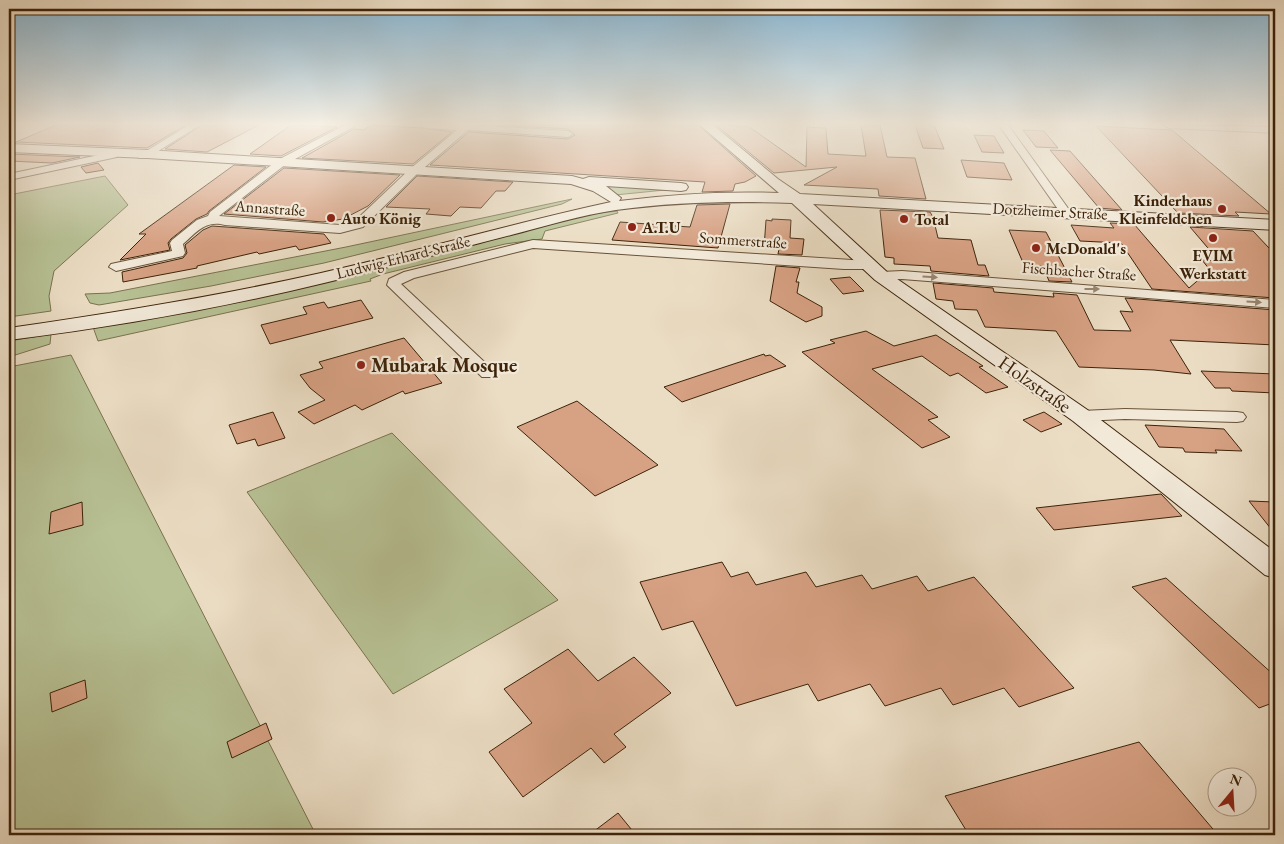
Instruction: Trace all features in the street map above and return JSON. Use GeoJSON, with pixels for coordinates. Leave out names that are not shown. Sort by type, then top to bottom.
{"type":"FeatureCollection","features":[{"type":"Feature","properties":{"kind":"street"},"geometry":{"type":"LineString","coordinates":[[9,177],[69,164]]}},
{"type":"Feature","properties":{"kind":"street"},"geometry":{"type":"LineString","coordinates":[[116,267],[179,253],[176,243],[201,223],[213,218],[214,214],[275,164]]}},
{"type":"Feature","properties":{"kind":"street"},"geometry":{"type":"LineString","coordinates":[[317,164],[717,189]]}},
{"type":"Feature","properties":{"kind":"street","name":"Annastraße"},"geometry":{"type":"LineString","coordinates":[[213,218],[225,221],[340,229],[352,227],[359,224],[422,164]]}},
{"type":"Feature","properties":{"kind":"street","name":"Holzstraße"},"geometry":{"type":"LineString","coordinates":[[752,164],[793,196],[875,270],[923,307],[1081,416],[1275,567]]}},
{"type":"Feature","properties":{"kind":"street"},"geometry":{"type":"LineString","coordinates":[[1032,164],[1066,212]]}},
{"type":"Feature","properties":{"kind":"street"},"geometry":{"type":"LineString","coordinates":[[740,190],[767,177]]}},
{"type":"Feature","properties":{"kind":"street"},"geometry":{"type":"LineString","coordinates":[[544,179],[582,190],[608,202]]}},
{"type":"Feature","properties":{"kind":"street"},"geometry":{"type":"LineString","coordinates":[[572,180],[598,188],[608,202]]}},
{"type":"Feature","properties":{"kind":"street","name":"Ludwig-Erhard-Straße"},"geometry":{"type":"LineString","coordinates":[[9,324],[128,306],[318,269],[552,209],[680,191],[717,189],[793,196]]}},
{"type":"Feature","properties":{"kind":"street","name":"Ludwig-Erhard-Straße"},"geometry":{"type":"LineString","coordinates":[[9,334],[113,319],[322,278],[563,217],[608,202],[729,196],[793,196]]}},
{"type":"Feature","properties":{"kind":"street","name":"Dotzheimer Straße"},"geometry":{"type":"LineString","coordinates":[[793,196],[1275,225]]}},
{"type":"Feature","properties":{"kind":"street","name":"Sommerstraße"},"geometry":{"type":"LineString","coordinates":[[488,374],[394,285],[394,282],[409,274],[533,244],[844,265],[875,270]]}},
{"type":"Feature","properties":{"kind":"street","name":"Fischbacher Straße"},"geometry":{"type":"LineString","coordinates":[[875,270],[902,275],[1275,304]]}},
{"type":"Feature","properties":{"kind":"street"},"geometry":{"type":"LineString","coordinates":[[1081,416],[1125,414],[1237,417]]}},
{"type":"Feature","properties":{"kind":"green space"},"geometry":{"type":"Polygon","coordinates":[[[105,176],[128,205],[54,271],[49,296],[51,311],[9,317],[9,195],[105,176]]]}},
{"type":"Feature","properties":{"kind":"green space"},"geometry":{"type":"Polygon","coordinates":[[[598,185],[675,189],[615,195],[598,185]]]}},
{"type":"Feature","properties":{"kind":"green space"},"geometry":{"type":"Polygon","coordinates":[[[572,199],[562,204],[324,263],[211,286],[99,305],[90,303],[85,294],[110,293],[346,247],[572,199]]]}},
{"type":"Feature","properties":{"kind":"green space"},"geometry":{"type":"Polygon","coordinates":[[[617,211],[618,213],[545,231],[542,239],[505,244],[383,274],[370,279],[371,281],[98,341],[93,327],[593,214],[617,211]]]}},
{"type":"Feature","properties":{"kind":"green space"},"geometry":{"type":"Polygon","coordinates":[[[51,334],[50,344],[9,357],[9,341],[51,334]]]}},
{"type":"Feature","properties":{"kind":"green space"},"geometry":{"type":"Polygon","coordinates":[[[71,355],[316,835],[9,835],[9,367],[71,355]]]}},
{"type":"Feature","properties":{"kind":"green space"},"geometry":{"type":"Polygon","coordinates":[[[392,433],[558,600],[393,694],[247,492],[392,433]]]}},
{"type":"Feature","properties":{"kind":"building"},"geometry":{"type":"Polygon","coordinates":[[[99,164],[104,170],[86,173],[81,167],[99,164]]]}},
{"type":"Feature","properties":{"kind":"building"},"geometry":{"type":"Polygon","coordinates":[[[743,164],[756,176],[745,182],[735,184],[733,191],[702,192],[705,182],[430,165],[743,164]]]}},
{"type":"Feature","properties":{"kind":"building"},"geometry":{"type":"Polygon","coordinates":[[[764,164],[802,164],[806,167],[806,164],[917,164],[926,199],[879,196],[878,189],[804,185],[837,167],[774,173],[764,164]]]}},
{"type":"Feature","properties":{"kind":"building"},"geometry":{"type":"Polygon","coordinates":[[[963,164],[1005,164],[1012,180],[967,177],[963,164]]]}},
{"type":"Feature","properties":{"kind":"building"},"geometry":{"type":"Polygon","coordinates":[[[1062,164],[1082,164],[1122,210],[1099,208],[1062,164]]]}},
{"type":"Feature","properties":{"kind":"building"},"geometry":{"type":"Polygon","coordinates":[[[1132,164],[1213,164],[1271,214],[1235,212],[1239,216],[1178,213],[1132,164]]]}},
{"type":"Feature","properties":{"kind":"building"},"geometry":{"type":"Polygon","coordinates":[[[234,165],[266,167],[207,214],[196,219],[171,239],[168,243],[170,250],[120,260],[146,234],[139,234],[234,165]]]}},
{"type":"Feature","properties":{"kind":"building"},"geometry":{"type":"Polygon","coordinates":[[[284,168],[400,175],[368,206],[343,219],[323,222],[224,214],[284,168]]]}},
{"type":"Feature","properties":{"kind":"building"},"geometry":{"type":"Polygon","coordinates":[[[417,176],[513,182],[505,191],[496,191],[481,208],[460,207],[451,216],[426,214],[430,209],[386,207],[417,176]]]}},
{"type":"Feature","properties":{"kind":"building"},"geometry":{"type":"Polygon","coordinates":[[[730,204],[718,248],[612,240],[620,222],[690,227],[697,205],[730,204]]]}},
{"type":"Feature","properties":{"kind":"building"},"geometry":{"type":"Polygon","coordinates":[[[880,210],[930,212],[938,238],[971,240],[978,265],[985,265],[989,276],[931,271],[930,266],[894,264],[894,258],[885,257],[880,210]]]}},
{"type":"Feature","properties":{"kind":"building"},"geometry":{"type":"Polygon","coordinates":[[[772,219],[791,220],[790,238],[804,239],[802,255],[778,254],[779,249],[764,248],[766,220],[772,221],[772,219]]]}},
{"type":"Feature","properties":{"kind":"building"},"geometry":{"type":"Polygon","coordinates":[[[1110,223],[1134,224],[1189,288],[1210,270],[1202,260],[1219,261],[1190,227],[1253,231],[1269,248],[1275,248],[1275,298],[1152,289],[1121,243],[1080,241],[1071,225],[1114,228],[1110,223]]]}},
{"type":"Feature","properties":{"kind":"building"},"geometry":{"type":"Polygon","coordinates":[[[212,226],[324,234],[331,243],[299,250],[296,246],[259,254],[257,252],[197,266],[197,268],[123,282],[122,272],[183,258],[187,253],[185,245],[203,230],[212,226]]]}},
{"type":"Feature","properties":{"kind":"building","name":"McDonald's"},"geometry":{"type":"Polygon","coordinates":[[[1009,230],[1046,232],[1072,282],[1049,281],[1043,266],[1024,265],[1009,230]]]}},
{"type":"Feature","properties":{"kind":"building"},"geometry":{"type":"Polygon","coordinates":[[[776,266],[800,268],[796,282],[799,282],[797,293],[822,307],[822,316],[806,322],[770,301],[776,266]]]}},
{"type":"Feature","properties":{"kind":"building"},"geometry":{"type":"Polygon","coordinates":[[[850,277],[864,291],[843,294],[830,279],[850,277]]]}},
{"type":"Feature","properties":{"kind":"building"},"geometry":{"type":"Polygon","coordinates":[[[933,283],[993,288],[994,292],[1054,297],[1053,293],[1077,295],[1094,330],[1131,331],[1120,311],[1133,312],[1125,298],[1275,310],[1275,345],[1170,340],[1191,374],[1154,370],[1079,367],[1056,331],[985,327],[977,310],[955,309],[953,301],[936,299],[933,283]]]}},
{"type":"Feature","properties":{"kind":"building"},"geometry":{"type":"Polygon","coordinates":[[[361,300],[373,318],[270,344],[261,325],[307,314],[303,307],[324,302],[328,308],[361,300]]]}},
{"type":"Feature","properties":{"kind":"building"},"geometry":{"type":"Polygon","coordinates":[[[866,331],[894,346],[936,335],[983,366],[979,367],[1008,387],[986,393],[958,373],[950,376],[922,356],[872,369],[938,417],[928,420],[950,437],[922,448],[802,352],[835,343],[830,340],[866,331]]]}},
{"type":"Feature","properties":{"kind":"building"},"geometry":{"type":"Polygon","coordinates":[[[404,338],[442,383],[405,394],[403,391],[362,410],[355,405],[314,424],[298,412],[325,400],[310,388],[300,375],[323,368],[319,362],[404,338]]]}},
{"type":"Feature","properties":{"kind":"building"},"geometry":{"type":"Polygon","coordinates":[[[764,354],[765,356],[770,355],[786,366],[682,402],[664,387],[764,354]]]}},
{"type":"Feature","properties":{"kind":"building"},"geometry":{"type":"Polygon","coordinates":[[[1201,371],[1275,374],[1275,393],[1232,391],[1230,388],[1215,388],[1201,371]]]}},
{"type":"Feature","properties":{"kind":"building"},"geometry":{"type":"Polygon","coordinates":[[[577,401],[658,465],[595,496],[517,427],[577,401]]]}},
{"type":"Feature","properties":{"kind":"building"},"geometry":{"type":"Polygon","coordinates":[[[273,412],[285,438],[258,446],[255,439],[237,444],[229,425],[273,412]]]}},
{"type":"Feature","properties":{"kind":"building"},"geometry":{"type":"Polygon","coordinates":[[[1044,412],[1062,424],[1041,432],[1023,420],[1044,412]]]}},
{"type":"Feature","properties":{"kind":"building"},"geometry":{"type":"Polygon","coordinates":[[[1145,425],[1224,429],[1242,451],[1215,450],[1217,453],[1185,452],[1183,448],[1159,447],[1145,425]]]}},
{"type":"Feature","properties":{"kind":"building"},"geometry":{"type":"Polygon","coordinates":[[[1161,494],[1182,516],[1054,530],[1036,508],[1161,494]]]}},
{"type":"Feature","properties":{"kind":"building"},"geometry":{"type":"Polygon","coordinates":[[[1249,501],[1275,502],[1275,534],[1249,501]]]}},
{"type":"Feature","properties":{"kind":"building"},"geometry":{"type":"Polygon","coordinates":[[[82,502],[83,525],[49,534],[51,512],[82,502]]]}},
{"type":"Feature","properties":{"kind":"building"},"geometry":{"type":"Polygon","coordinates":[[[722,562],[731,577],[748,572],[756,585],[806,572],[816,587],[862,575],[872,589],[917,576],[928,591],[974,577],[1074,688],[1019,707],[1004,688],[953,705],[941,688],[885,706],[870,684],[818,701],[808,684],[736,706],[693,621],[662,630],[640,582],[722,562]]]}},
{"type":"Feature","properties":{"kind":"building"},"geometry":{"type":"Polygon","coordinates":[[[1166,578],[1275,676],[1275,702],[1259,708],[1132,587],[1166,578]]]}},
{"type":"Feature","properties":{"kind":"building"},"geometry":{"type":"Polygon","coordinates":[[[568,649],[598,681],[634,657],[671,693],[614,734],[626,747],[604,763],[591,748],[523,797],[489,752],[532,723],[504,689],[568,649]]]}},
{"type":"Feature","properties":{"kind":"building"},"geometry":{"type":"Polygon","coordinates":[[[85,680],[87,698],[52,712],[50,693],[85,680]]]}},
{"type":"Feature","properties":{"kind":"building"},"geometry":{"type":"Polygon","coordinates":[[[266,723],[272,739],[232,758],[227,742],[266,723]]]}},
{"type":"Feature","properties":{"kind":"building"},"geometry":{"type":"Polygon","coordinates":[[[1139,742],[1218,835],[969,835],[945,796],[1139,742]]]}},
{"type":"Feature","properties":{"kind":"building"},"geometry":{"type":"Polygon","coordinates":[[[618,813],[636,835],[589,835],[618,813]]]}},
{"type":"Feature","properties":{"kind":"place","name":"Kinderhaus Kleinfeldchen"},"geometry":{"type":"Point","coordinates":[1222,209]}},
{"type":"Feature","properties":{"kind":"place","name":"Auto König"},"geometry":{"type":"Point","coordinates":[331,218]}},
{"type":"Feature","properties":{"kind":"place","name":"Total"},"geometry":{"type":"Point","coordinates":[904,219]}},
{"type":"Feature","properties":{"kind":"place","name":"A.T.U"},"geometry":{"type":"Point","coordinates":[632,227]}},
{"type":"Feature","properties":{"kind":"place","name":"EVIM Werkstatt"},"geometry":{"type":"Point","coordinates":[1213,238]}},
{"type":"Feature","properties":{"kind":"place","name":"McDonald's"},"geometry":{"type":"Point","coordinates":[1036,248]}},
{"type":"Feature","properties":{"kind":"place","name":"Mubarak Mosque"},"geometry":{"type":"Point","coordinates":[361,365]}}]}
